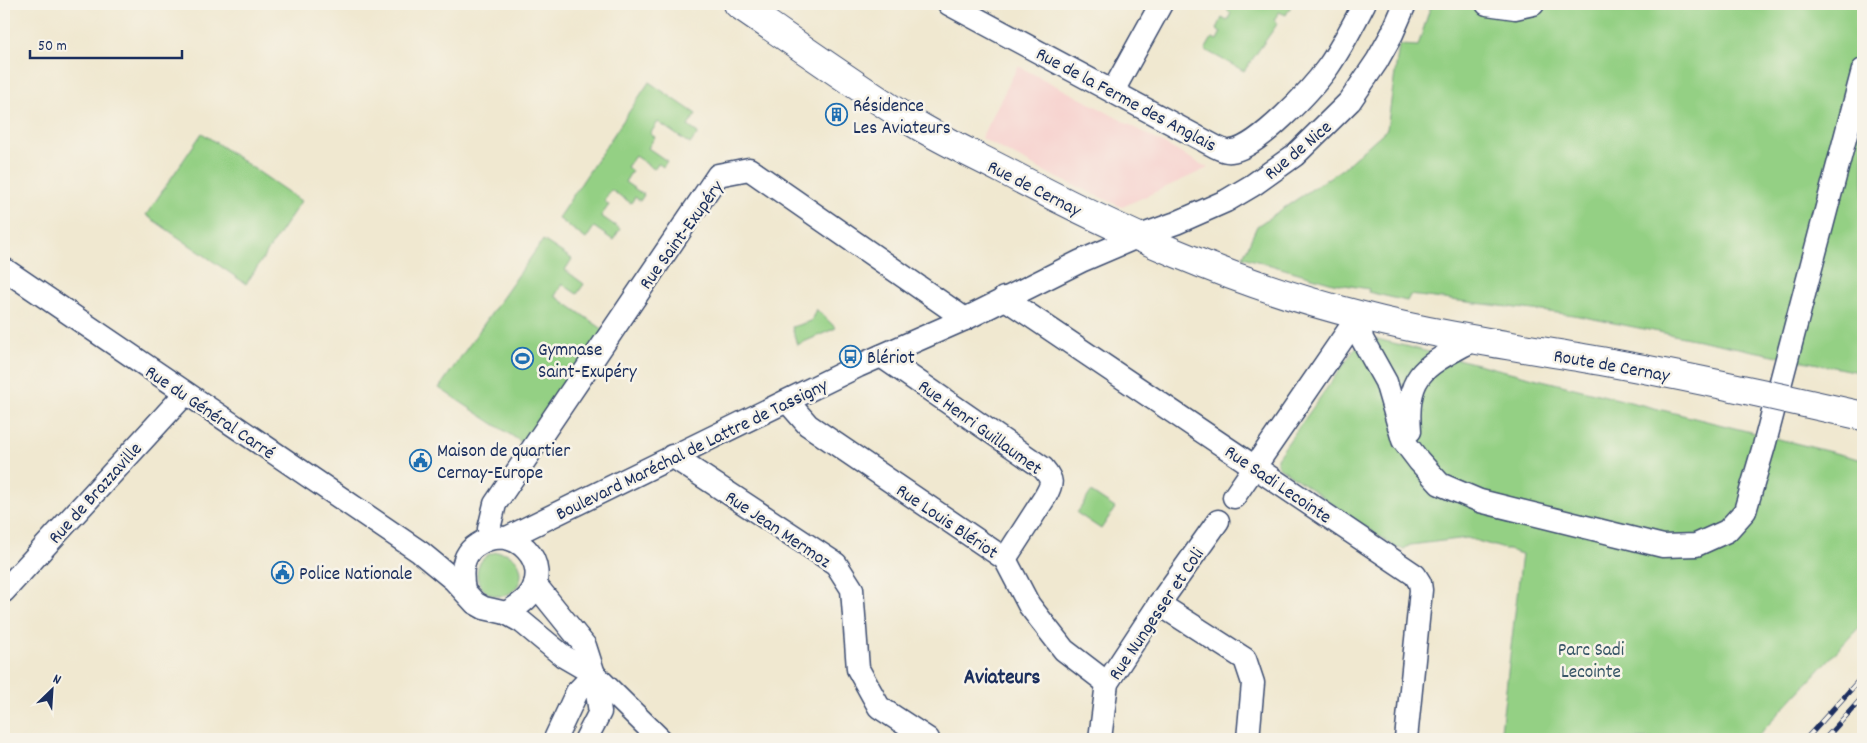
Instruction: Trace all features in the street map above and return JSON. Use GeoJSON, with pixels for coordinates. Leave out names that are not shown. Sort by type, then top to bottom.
{"type":"FeatureCollection","features":[{"type":"Feature","properties":{"kind":"main road","name":"Rue de Cernay"},"geometry":{"type":"LineString","coordinates":[[738,4],[912,122],[1063,202],[1137,237],[1229,274],[1303,300],[1359,315]]}},
{"type":"Feature","properties":{"kind":"main road","name":"Route de Cernay"},"geometry":{"type":"LineString","coordinates":[[1359,315],[1473,340],[1602,361],[1715,383],[1863,416]]}},
{"type":"Feature","properties":{"kind":"street","name":"Rue de la Ferme des Anglais"},"geometry":{"type":"LineString","coordinates":[[949,4],[1224,151],[1232,152],[1248,145],[1308,92],[1328,67],[1364,4]]}},
{"type":"Feature","properties":{"kind":"street"},"geometry":{"type":"LineString","coordinates":[[1113,91],[1161,4]]}},
{"type":"Feature","properties":{"kind":"street","name":"Rue de Nice"},"geometry":{"type":"LineString","coordinates":[[1137,237],[1176,223],[1226,201],[1274,172],[1295,156],[1344,108],[1366,80],[1392,34],[1405,4]]}},
{"type":"Feature","properties":{"kind":"street"},"geometry":{"type":"LineString","coordinates":[[1487,4],[1515,8],[1533,4]]}},
{"type":"Feature","properties":{"kind":"street"},"geometry":{"type":"LineString","coordinates":[[1359,315],[1362,339],[1386,382],[1403,440],[1440,484],[1480,501],[1663,546],[1696,545],[1727,531],[1745,511],[1764,446],[1863,70]]}},
{"type":"Feature","properties":{"kind":"street","name":"Rue Saint-Exupéry"},"geometry":{"type":"LineString","coordinates":[[499,538],[489,529],[495,504],[718,175],[750,169],[964,319]]}},
{"type":"Feature","properties":{"kind":"street","name":"Boulevard Maréchal de Lattre de Tassigny"},"geometry":{"type":"LineString","coordinates":[[499,538],[545,520],[672,456],[881,356],[964,319],[1081,261],[1137,237]]}},
{"type":"Feature","properties":{"kind":"street","name":"Rue du Général Carré"},"geometry":{"type":"LineString","coordinates":[[4,269],[185,394],[420,552],[464,590]]}},
{"type":"Feature","properties":{"kind":"street","name":"Rue Sadi Lecointe"},"geometry":{"type":"LineString","coordinates":[[1004,298],[1256,466],[1415,575],[1420,583],[1421,590],[1406,739]]}},
{"type":"Feature","properties":{"kind":"street"},"geometry":{"type":"LineString","coordinates":[[1234,497],[1359,315]]}},
{"type":"Feature","properties":{"kind":"street"},"geometry":{"type":"LineString","coordinates":[[1419,461],[1410,431],[1408,411],[1410,395],[1416,378],[1424,369],[1437,360],[1473,340]]}},
{"type":"Feature","properties":{"kind":"street","name":"Rue Henri Guillaumet"},"geometry":{"type":"LineString","coordinates":[[881,356],[1043,468],[1050,477],[1051,486],[1045,497],[1005,559]]}},
{"type":"Feature","properties":{"kind":"street","name":"Rue de Brazzaville"},"geometry":{"type":"LineString","coordinates":[[4,591],[185,394]]}},
{"type":"Feature","properties":{"kind":"street","name":"Rue Louis Blériot"},"geometry":{"type":"LineString","coordinates":[[787,401],[808,425],[1005,559],[1029,605],[1064,650],[1107,683]]}},
{"type":"Feature","properties":{"kind":"street","name":"Rue Jean Mermoz"},"geometry":{"type":"LineString","coordinates":[[672,456],[836,564],[852,589],[858,669],[879,706],[928,739]]}},
{"type":"Feature","properties":{"kind":"street","name":"Boulevard Maréchal de Lattre de Tassigny"},"geometry":{"type":"LineString","coordinates":[[529,553],[535,533],[545,520]]}},
{"type":"Feature","properties":{"kind":"street","name":"Rue Nungesser et Coli"},"geometry":{"type":"LineString","coordinates":[[1100,739],[1107,683],[1159,604],[1218,521]]}},
{"type":"Feature","properties":{"kind":"street"},"geometry":{"type":"LineString","coordinates":[[506,613],[527,599],[535,584],[535,564],[529,553],[517,542],[499,538],[474,546],[467,555],[462,566],[464,590],[475,603],[484,608],[506,613],[522,622],[563,656],[594,674],[660,739]]}},
{"type":"Feature","properties":{"kind":"street","name":"Rue du Général Carré"},"geometry":{"type":"LineString","coordinates":[[420,552],[456,556],[467,555]]}},
{"type":"Feature","properties":{"kind":"street"},"geometry":{"type":"LineString","coordinates":[[535,584],[585,646],[594,674],[600,712],[586,739]]}},
{"type":"Feature","properties":{"kind":"street"},"geometry":{"type":"LineString","coordinates":[[1159,604],[1245,659],[1253,683],[1248,739]]}},
{"type":"Feature","properties":{"kind":"street"},"geometry":{"type":"LineString","coordinates":[[555,739],[577,692],[594,674]]}},
{"type":"Feature","properties":{"kind":"shaded area"},"geometry":{"type":"Polygon","coordinates":[[[1018,66],[1208,168],[1122,207],[1051,175],[981,138],[1018,66]]]}},
{"type":"Feature","properties":{"kind":"green space"},"geometry":{"type":"Polygon","coordinates":[[[1230,4],[1292,4],[1286,15],[1279,12],[1274,20],[1278,23],[1244,71],[1205,50],[1212,38],[1217,40],[1221,32],[1217,29],[1222,18],[1227,21],[1231,13],[1227,10],[1230,4]]]}},
{"type":"Feature","properties":{"kind":"green space"},"geometry":{"type":"Polygon","coordinates":[[[1440,4],[1863,4],[1863,373],[1574,315],[1410,295],[1407,301],[1368,292],[1369,289],[1333,283],[1243,257],[1257,226],[1342,169],[1387,129],[1399,45],[1418,46],[1430,8],[1440,4]]]}},
{"type":"Feature","properties":{"kind":"green space"},"geometry":{"type":"Polygon","coordinates":[[[649,82],[696,114],[688,126],[698,133],[690,144],[658,122],[650,134],[655,137],[648,148],[667,161],[663,167],[658,163],[654,169],[635,156],[627,167],[632,171],[625,182],[644,195],[640,201],[635,197],[631,203],[611,190],[604,201],[609,205],[601,216],[620,229],[613,240],[594,227],[586,239],[558,218],[649,82]]]}},
{"type":"Feature","properties":{"kind":"green space"},"geometry":{"type":"Polygon","coordinates":[[[202,133],[301,201],[246,284],[146,215],[202,133]]]}},
{"type":"Feature","properties":{"kind":"green space","name":"Gymnase Saint-Exupéry"},"geometry":{"type":"Polygon","coordinates":[[[543,240],[572,259],[565,270],[584,284],[577,294],[562,284],[555,296],[604,330],[526,445],[439,388],[543,240]]]}},
{"type":"Feature","properties":{"kind":"green space"},"geometry":{"type":"Polygon","coordinates":[[[816,309],[836,328],[797,345],[792,327],[811,321],[816,309]]]}},
{"type":"Feature","properties":{"kind":"green space","name":"Parc Sadi Lecointe"},"geometry":{"type":"Polygon","coordinates":[[[1373,338],[1863,460],[1863,623],[1755,739],[1500,739],[1522,554],[1467,538],[1410,545],[1404,549],[1396,548],[1279,467],[1277,463],[1277,458],[1359,343],[1373,338]]]}},
{"type":"Feature","properties":{"kind":"green space"},"geometry":{"type":"Polygon","coordinates":[[[1091,492],[1115,508],[1101,529],[1077,513],[1091,492]]]}},
{"type":"Feature","properties":{"kind":"green space"},"geometry":{"type":"Polygon","coordinates":[[[499,552],[511,556],[517,562],[521,574],[517,586],[511,592],[499,596],[487,592],[481,586],[477,574],[481,562],[487,556],[499,552]]]}},
{"type":"Feature","properties":{"kind":"railway"},"geometry":{"type":"LineString","coordinates":[[1806,739],[1863,676]]}},
{"type":"Feature","properties":{"kind":"railway"},"geometry":{"type":"LineString","coordinates":[[1825,739],[1863,697]]}},
{"type":"Feature","properties":{"kind":"place","name":"Résidence Les Aviateurs"},"geometry":{"type":"Point","coordinates":[837,115]}},
{"type":"Feature","properties":{"kind":"place","name":"Blériot"},"geometry":{"type":"Point","coordinates":[851,356]}},
{"type":"Feature","properties":{"kind":"place","name":"Gymnase Saint-Exupéry"},"geometry":{"type":"Point","coordinates":[522,359]}},
{"type":"Feature","properties":{"kind":"place","name":"Maison de quartier Cernay-Europe"},"geometry":{"type":"Point","coordinates":[421,460]}},
{"type":"Feature","properties":{"kind":"place","name":"Police Nationale"},"geometry":{"type":"Point","coordinates":[283,572]}},
{"type":"Feature","properties":{"kind":"district","name":"Aviateurs"},"geometry":{"type":"Point","coordinates":[1002,676]}}]}
